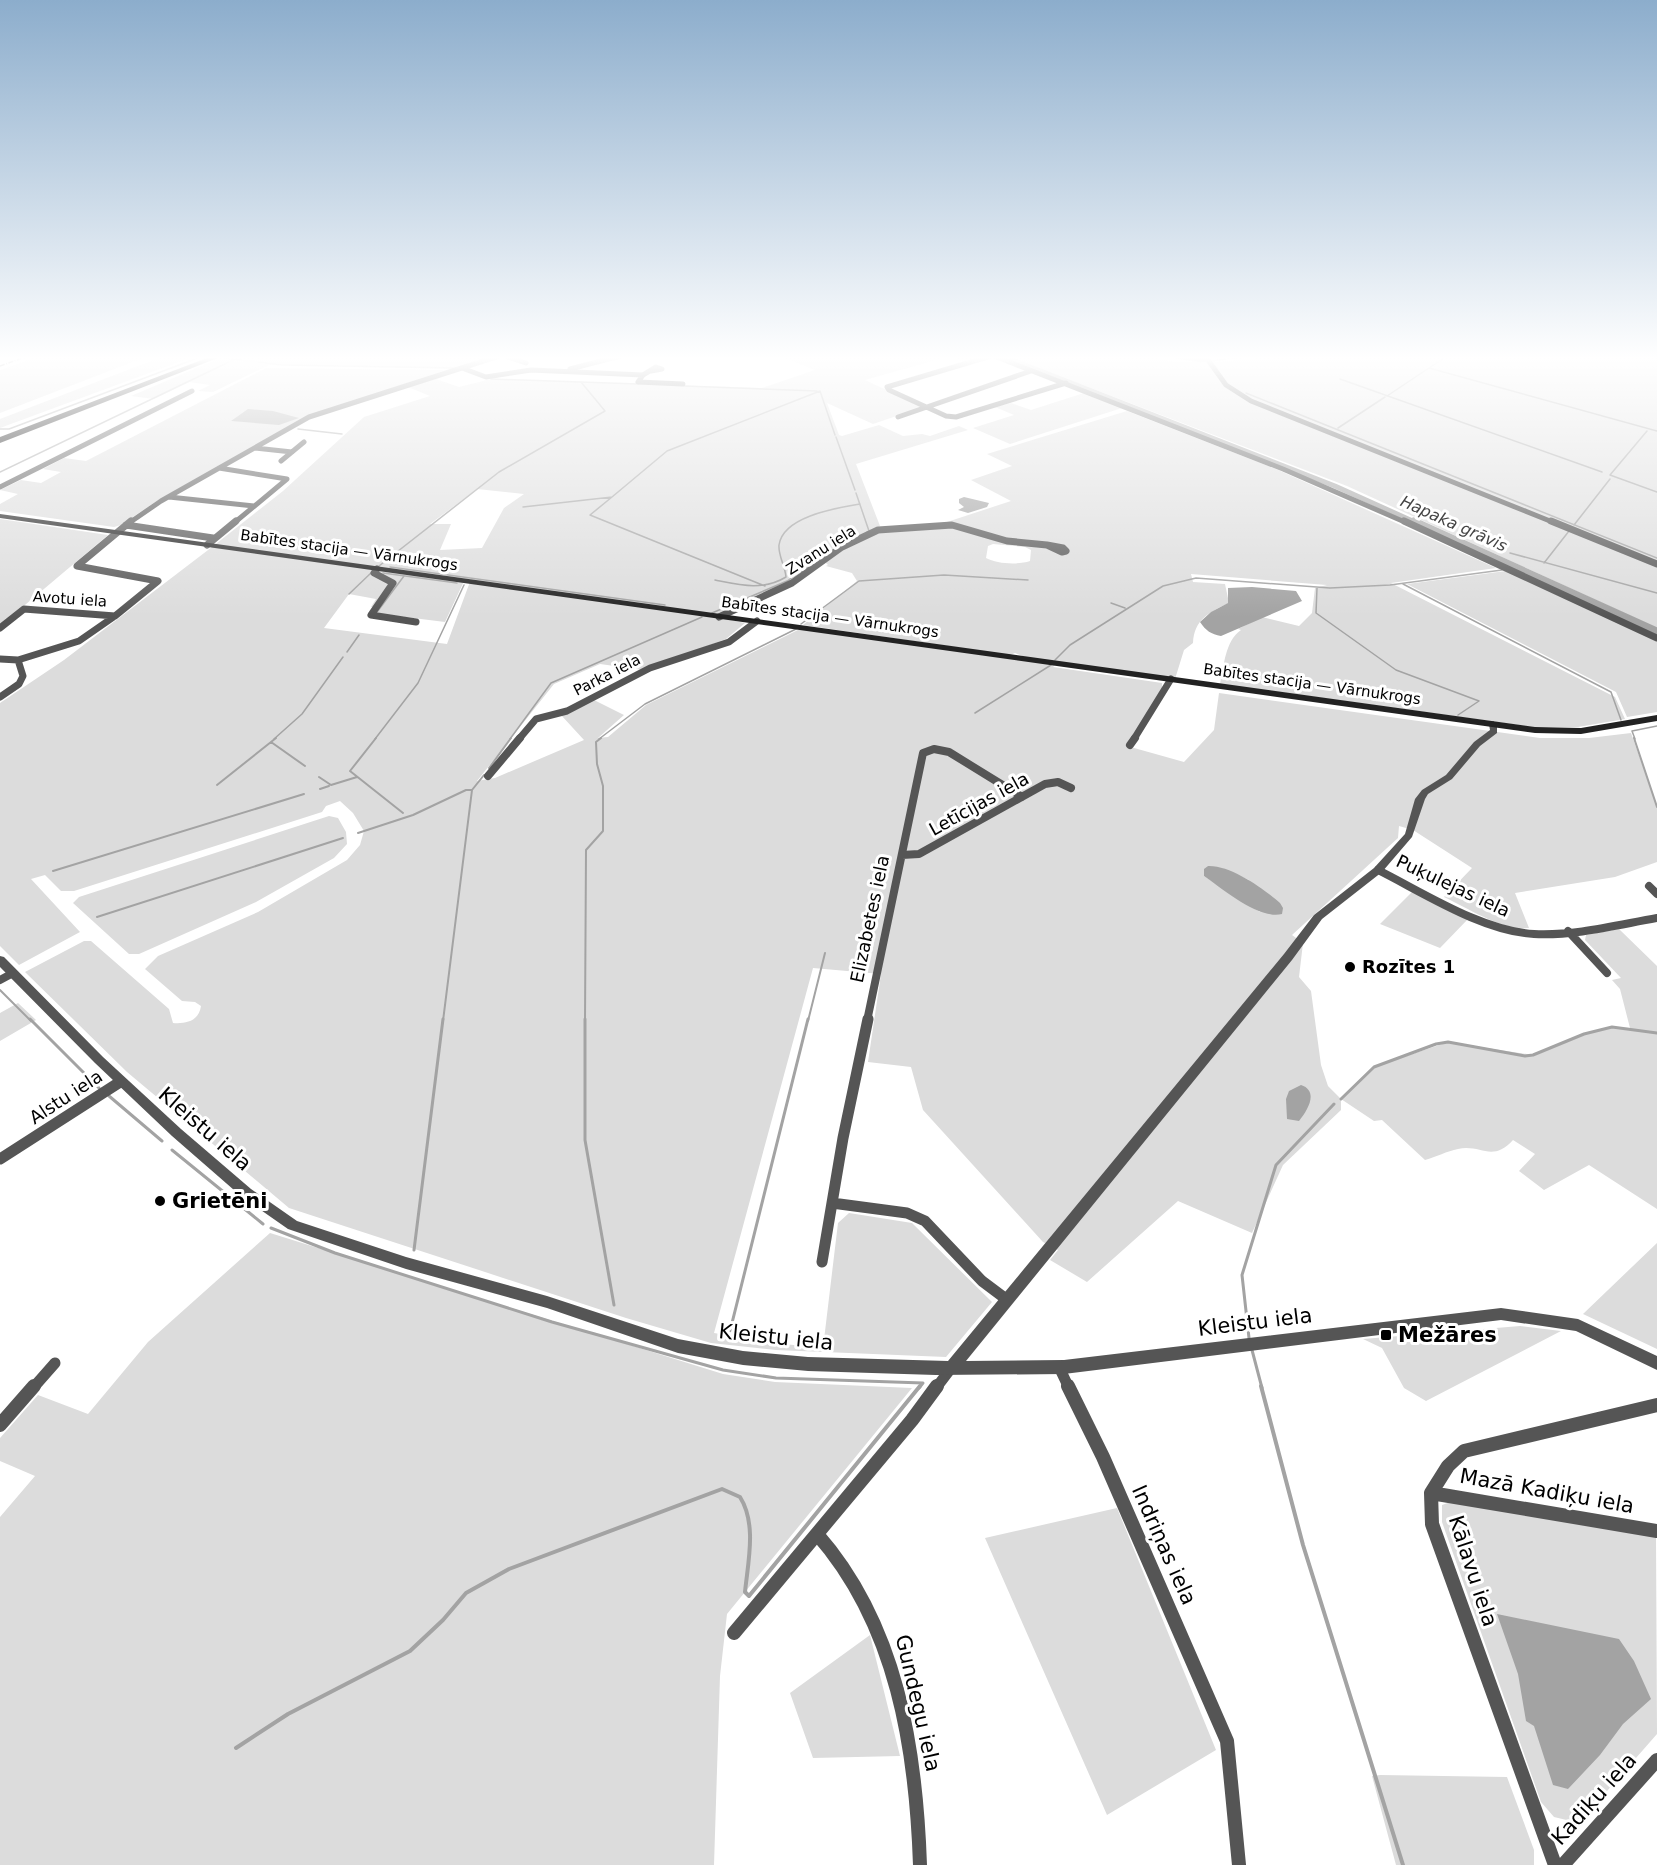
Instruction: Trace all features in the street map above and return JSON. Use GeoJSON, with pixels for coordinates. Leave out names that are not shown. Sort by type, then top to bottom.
{"type":"FeatureCollection","features":[{"type":"Feature","properties":{"kind":"main road","name":"Babītes stacija — Vārnukrogs"},"geometry":{"type":"LineString","coordinates":[[0,516],[118,532],[210,541],[377,569],[1535,730],[1581,731],[1657,718]]}},
{"type":"Feature","properties":{"kind":"street"},"geometry":{"type":"LineString","coordinates":[[0,487],[88,443]]}},
{"type":"Feature","properties":{"kind":"street"},"geometry":{"type":"LineString","coordinates":[[118,532],[169,496],[262,443]]}},
{"type":"Feature","properties":{"kind":"street"},"geometry":{"type":"LineString","coordinates":[[281,461],[303,443]]}},
{"type":"Feature","properties":{"kind":"street"},"geometry":{"type":"LineString","coordinates":[[1214,443],[1362,502],[1657,638]]}},
{"type":"Feature","properties":{"kind":"street"},"geometry":{"type":"LineString","coordinates":[[1356,443],[1657,564]]}},
{"type":"Feature","properties":{"kind":"street"},"geometry":{"type":"LineString","coordinates":[[255,447],[292,452]]}},
{"type":"Feature","properties":{"kind":"street"},"geometry":{"type":"LineString","coordinates":[[126,525],[210,541],[287,477],[219,468]]}},
{"type":"Feature","properties":{"kind":"street"},"geometry":{"type":"LineString","coordinates":[[169,496],[203,502],[254,506]]}},
{"type":"Feature","properties":{"kind":"street","name":"Zvanu iela"},"geometry":{"type":"LineString","coordinates":[[719,616],[792,583],[842,547],[878,530],[952,525],[1007,541],[1047,545]]}},
{"type":"Feature","properties":{"kind":"street","name":"Avotu iela"},"geometry":{"type":"LineString","coordinates":[[0,659],[18,660],[79,640],[115,616],[158,581],[77,566],[118,532]]}},
{"type":"Feature","properties":{"kind":"street"},"geometry":{"type":"LineString","coordinates":[[377,569],[374,573],[376,576],[393,583],[371,615],[416,622]]}},
{"type":"Feature","properties":{"kind":"street","name":"Avotu iela"},"geometry":{"type":"LineString","coordinates":[[0,628],[24,609],[115,616]]}},
{"type":"Feature","properties":{"kind":"street","name":"Parka iela"},"geometry":{"type":"LineString","coordinates":[[488,776],[536,719],[567,711],[650,668],[729,642],[757,621]]}},
{"type":"Feature","properties":{"kind":"street"},"geometry":{"type":"LineString","coordinates":[[0,696],[14,689],[22,680],[18,660]]}},
{"type":"Feature","properties":{"kind":"street"},"geometry":{"type":"LineString","coordinates":[[1130,745],[1171,679]]}},
{"type":"Feature","properties":{"kind":"street"},"geometry":{"type":"LineString","coordinates":[[734,1633],[912,1420],[1006,1299],[1288,957],[1309,926],[1328,908],[1378,870],[1409,835],[1420,799],[1449,777],[1477,744],[1491,735],[1494,731],[1492,724]]}},
{"type":"Feature","properties":{"kind":"street","name":"Elizabetes iela"},"geometry":{"type":"LineString","coordinates":[[822,1262],[843,1138],[923,753],[927,750],[942,749],[949,752],[1022,797]]}},
{"type":"Feature","properties":{"kind":"street","name":"Letīcijas iela"},"geometry":{"type":"LineString","coordinates":[[902,855],[919,854],[1052,782],[1071,788]]}},
{"type":"Feature","properties":{"kind":"street","name":"Puķulejas iela"},"geometry":{"type":"LineString","coordinates":[[1378,870],[1490,923],[1510,930],[1533,934],[1657,918]]}},
{"type":"Feature","properties":{"kind":"street"},"geometry":{"type":"LineString","coordinates":[[1649,886],[1657,894]]}},
{"type":"Feature","properties":{"kind":"street"},"geometry":{"type":"LineString","coordinates":[[1568,931],[1607,973]]}},
{"type":"Feature","properties":{"kind":"street","name":"Kleistu iela"},"geometry":{"type":"LineString","coordinates":[[0,960],[6,976],[120,1082],[231,1180],[293,1225],[406,1263],[547,1302],[678,1346],[743,1358],[808,1364],[1059,1367],[1502,1314],[1578,1325],[1657,1363]]}},
{"type":"Feature","properties":{"kind":"street","name":"Alstu iela"},"geometry":{"type":"LineString","coordinates":[[0,1159],[120,1082]]}},
{"type":"Feature","properties":{"kind":"street"},"geometry":{"type":"LineString","coordinates":[[832,1203],[907,1213],[925,1221],[982,1281],[1006,1299]]}},
{"type":"Feature","properties":{"kind":"street"},"geometry":{"type":"LineString","coordinates":[[0,1425],[55,1363]]}},
{"type":"Feature","properties":{"kind":"street","name":"Indriņas iela"},"geometry":{"type":"LineString","coordinates":[[1059,1367],[1103,1457],[1227,1741],[1239,1865]]}},
{"type":"Feature","properties":{"kind":"street"},"geometry":{"type":"LineString","coordinates":[[1431,1493],[1448,1466],[1464,1451],[1657,1405]]}},
{"type":"Feature","properties":{"kind":"street","name":"Mazā Kadiķu iela"},"geometry":{"type":"LineString","coordinates":[[1431,1493],[1657,1531]]}},
{"type":"Feature","properties":{"kind":"street","name":"Kālavu iela"},"geometry":{"type":"LineString","coordinates":[[1431,1493],[1432,1524],[1555,1865]]}},
{"type":"Feature","properties":{"kind":"street","name":"Gundegu iela"},"geometry":{"type":"LineString","coordinates":[[817,1533],[857,1586],[883,1639],[916,1780],[921,1865]]}},
{"type":"Feature","properties":{"kind":"street","name":"Kadiķu iela"},"geometry":{"type":"LineString","coordinates":[[1563,1865],[1657,1760]]}},
{"type":"Feature","properties":{"kind":"shaded area"},"geometry":{"type":"Polygon","coordinates":[[[121,443],[261,443],[114,527],[0,511],[0,504],[18,494],[0,490],[21,480],[41,483],[61,472],[43,469],[64,458],[86,461],[121,443]]]}},
{"type":"Feature","properties":{"kind":"shaded area"},"geometry":{"type":"Polygon","coordinates":[[[336,443],[925,443],[856,464],[880,526],[834,550],[790,582],[716,617],[745,623],[726,639],[643,670],[600,664],[554,684],[477,781],[495,778],[584,740],[561,715],[594,700],[624,715],[598,738],[608,737],[646,705],[800,629],[1031,659],[1015,653],[1010,655],[803,625],[857,581],[852,573],[826,566],[828,565],[824,561],[845,548],[882,531],[947,522],[1011,501],[971,480],[1012,466],[987,454],[1023,443],[1209,443],[1276,469],[1496,568],[1391,583],[1615,697],[1625,719],[1578,727],[1534,727],[1220,684],[1228,647],[1241,630],[1238,629],[1262,617],[1299,626],[1312,613],[1315,588],[1327,585],[1191,574],[1193,582],[1225,584],[1229,603],[1209,614],[1196,628],[1193,643],[1184,650],[1175,679],[1058,662],[1053,667],[1162,683],[1162,688],[1127,746],[1184,762],[1214,730],[1219,693],[1540,738],[1589,738],[1631,733],[1657,806],[1657,862],[1615,877],[1515,893],[1529,928],[1518,928],[1496,922],[1444,897],[1472,868],[1413,830],[1399,826],[1398,838],[1292,935],[1303,943],[1299,977],[1311,991],[1321,1065],[1328,1086],[1341,1099],[1341,1110],[1283,1165],[1252,1233],[1178,1201],[1087,1282],[1050,1260],[1058,1250],[1043,1242],[923,1110],[911,1067],[868,1062],[881,974],[813,968],[714,1333],[823,1348],[838,1223],[849,1213],[912,1223],[992,1302],[946,1357],[776,1350],[711,1343],[626,1318],[289,1208],[127,1072],[25,972],[84,941],[91,941],[169,1009],[173,1023],[183,1023],[195,1018],[201,1006],[195,1002],[182,1001],[145,969],[158,956],[258,912],[347,860],[360,845],[364,831],[353,813],[340,801],[326,806],[322,812],[74,891],[61,891],[45,875],[31,879],[80,932],[19,965],[0,946],[0,703],[64,660],[283,491],[336,443]],[[477,489],[430,524],[451,524],[440,550],[482,548],[504,508],[524,494],[477,489]],[[993,544],[988,546],[986,558],[1008,563],[1030,561],[1031,550],[1025,547],[993,544]],[[465,579],[445,622],[381,614],[377,612],[381,607],[371,607],[376,599],[349,594],[324,628],[447,644],[471,579],[465,579]],[[1208,866],[1204,876],[1260,912],[1249,880],[1224,869],[1208,866]]]}},
{"type":"Feature","properties":{"kind":"shaded area"},"geometry":{"type":"Polygon","coordinates":[[[1235,443],[1657,443],[1657,628],[1347,486],[1235,443]]]}},
{"type":"Feature","properties":{"kind":"shaded area"},"geometry":{"type":"Polygon","coordinates":[[[964,497],[989,503],[987,507],[968,513],[958,510],[964,507],[959,503],[959,499],[964,497]]]}},
{"type":"Feature","properties":{"kind":"shaded area"},"geometry":{"type":"Polygon","coordinates":[[[0,519],[108,535],[0,626],[0,519]]]}},
{"type":"Feature","properties":{"kind":"shaded area"},"geometry":{"type":"Polygon","coordinates":[[[1506,571],[1657,641],[1657,712],[1627,717],[1616,692],[1407,584],[1506,571]]]}},
{"type":"Feature","properties":{"kind":"shaded area"},"geometry":{"type":"Polygon","coordinates":[[[1252,587],[1296,591],[1302,601],[1221,636],[1209,632],[1202,625],[1200,622],[1211,612],[1228,603],[1228,588],[1252,587]]]}},
{"type":"Feature","properties":{"kind":"shaded area"},"geometry":{"type":"Polygon","coordinates":[[[329,816],[338,818],[346,832],[347,844],[334,858],[256,902],[139,954],[129,954],[73,903],[79,897],[329,816]]]}},
{"type":"Feature","properties":{"kind":"shaded area"},"geometry":{"type":"Polygon","coordinates":[[[1208,866],[1227,869],[1256,885],[1280,903],[1283,908],[1282,914],[1273,915],[1252,908],[1231,895],[1204,876],[1204,869],[1208,866]]]}},
{"type":"Feature","properties":{"kind":"shaded area"},"geometry":{"type":"Polygon","coordinates":[[[1413,891],[1469,918],[1440,948],[1380,924],[1413,891]]]}},
{"type":"Feature","properties":{"kind":"shaded area"},"geometry":{"type":"Polygon","coordinates":[[[1619,929],[1657,966],[1657,1209],[1589,1165],[1544,1190],[1519,1171],[1535,1154],[1513,1140],[1506,1147],[1492,1152],[1466,1148],[1425,1160],[1382,1120],[1374,1121],[1341,1099],[1374,1067],[1448,1042],[1533,1055],[1584,1034],[1612,1027],[1630,1028],[1620,989],[1612,980],[1621,978],[1585,940],[1586,935],[1619,929]]]}},
{"type":"Feature","properties":{"kind":"shaded area"},"geometry":{"type":"Polygon","coordinates":[[[18,1003],[36,1020],[0,1041],[0,1013],[18,1003]]]}},
{"type":"Feature","properties":{"kind":"shaded area"},"geometry":{"type":"Polygon","coordinates":[[[1301,1085],[1310,1092],[1311,1096],[1306,1112],[1299,1121],[1287,1119],[1286,1099],[1289,1091],[1301,1085]]]}},
{"type":"Feature","properties":{"kind":"shaded area"},"geometry":{"type":"Polygon","coordinates":[[[270,1233],[723,1374],[775,1382],[912,1388],[727,1614],[720,1676],[714,1865],[0,1865],[0,1517],[35,1476],[0,1461],[0,1438],[38,1395],[88,1414],[148,1342],[270,1233]]]}},
{"type":"Feature","properties":{"kind":"shaded area"},"geometry":{"type":"Polygon","coordinates":[[[1657,1243],[1657,1349],[1583,1314],[1657,1243]]]}},
{"type":"Feature","properties":{"kind":"shaded area"},"geometry":{"type":"Polygon","coordinates":[[[1520,1326],[1561,1331],[1426,1401],[1404,1388],[1382,1348],[1363,1339],[1520,1326]]]}},
{"type":"Feature","properties":{"kind":"shaded area"},"geometry":{"type":"Polygon","coordinates":[[[1453,1501],[1656,1536],[1657,1734],[1579,1823],[1554,1817],[1541,1802],[1442,1522],[1442,1505],[1453,1501]]]}},
{"type":"Feature","properties":{"kind":"shaded area"},"geometry":{"type":"Polygon","coordinates":[[[1117,1508],[1216,1750],[1107,1815],[985,1538],[1117,1508]]]}},
{"type":"Feature","properties":{"kind":"shaded area"},"geometry":{"type":"Polygon","coordinates":[[[1497,1614],[1619,1639],[1634,1661],[1651,1699],[1623,1724],[1600,1755],[1568,1789],[1553,1785],[1534,1726],[1526,1721],[1518,1674],[1497,1614]]]}},
{"type":"Feature","properties":{"kind":"shaded area"},"geometry":{"type":"Polygon","coordinates":[[[870,1635],[900,1756],[813,1758],[790,1693],[870,1635]]]}},
{"type":"Feature","properties":{"kind":"shaded area"},"geometry":{"type":"Polygon","coordinates":[[[1372,1776],[1507,1777],[1534,1850],[1534,1865],[1396,1865],[1372,1776]]]}},
{"type":"Feature","properties":{"kind":"waterway"},"geometry":{"type":"LineString","coordinates":[[0,472],[60,443]]}},
{"type":"Feature","properties":{"kind":"waterway"},"geometry":{"type":"LineString","coordinates":[[379,566],[499,472],[549,443]]}},
{"type":"Feature","properties":{"kind":"waterway"},"geometry":{"type":"LineString","coordinates":[[612,497],[667,451],[687,443]]}},
{"type":"Feature","properties":{"kind":"waterway"},"geometry":{"type":"LineString","coordinates":[[838,443],[855,490]]}},
{"type":"Feature","properties":{"kind":"waterway","name":"Hapaka grāvis"},"geometry":{"type":"LineString","coordinates":[[1225,443],[1335,486],[1417,523]]}},
{"type":"Feature","properties":{"kind":"waterway"},"geometry":{"type":"LineString","coordinates":[[1371,443],[1574,525]]}},
{"type":"Feature","properties":{"kind":"waterway"},"geometry":{"type":"LineString","coordinates":[[1520,443],[1602,472]]}},
{"type":"Feature","properties":{"kind":"waterway"},"geometry":{"type":"LineString","coordinates":[[1637,443],[1610,475],[1657,492]]}},
{"type":"Feature","properties":{"kind":"waterway"},"geometry":{"type":"LineString","coordinates":[[1574,525],[1610,479]]}},
{"type":"Feature","properties":{"kind":"waterway"},"geometry":{"type":"LineString","coordinates":[[856,493],[860,504]]}},
{"type":"Feature","properties":{"kind":"waterway"},"geometry":{"type":"LineString","coordinates":[[523,507],[612,497]]}},
{"type":"Feature","properties":{"kind":"waterway"},"geometry":{"type":"LineString","coordinates":[[612,497],[590,515],[762,585]]}},
{"type":"Feature","properties":{"kind":"waterway"},"geometry":{"type":"LineString","coordinates":[[762,585],[786,577],[779,545],[783,535],[790,527],[812,515],[860,504]]}},
{"type":"Feature","properties":{"kind":"waterway"},"geometry":{"type":"LineString","coordinates":[[860,504],[869,531],[867,532]]}},
{"type":"Feature","properties":{"kind":"waterway","name":"Hapaka grāvis"},"geometry":{"type":"LineString","coordinates":[[1414,521],[1657,631]]}},
{"type":"Feature","properties":{"kind":"waterway"},"geometry":{"type":"LineString","coordinates":[[1574,525],[1657,558]]}},
{"type":"Feature","properties":{"kind":"waterway"},"geometry":{"type":"LineString","coordinates":[[1544,562],[1569,531]]}},
{"type":"Feature","properties":{"kind":"waterway"},"geometry":{"type":"LineString","coordinates":[[712,613],[787,581],[840,545]]}},
{"type":"Feature","properties":{"kind":"waterway"},"geometry":{"type":"LineString","coordinates":[[1510,553],[1544,562]]}},
{"type":"Feature","properties":{"kind":"waterway"},"geometry":{"type":"LineString","coordinates":[[1544,562],[1657,593]]}},
{"type":"Feature","properties":{"kind":"waterway"},"geometry":{"type":"LineString","coordinates":[[390,567],[665,605]]}},
{"type":"Feature","properties":{"kind":"waterway"},"geometry":{"type":"LineString","coordinates":[[1055,660],[1070,645],[1163,586],[1196,578],[1330,588],[1390,585],[1502,570]]}},
{"type":"Feature","properties":{"kind":"waterway"},"geometry":{"type":"LineString","coordinates":[[349,594],[372,572]]}},
{"type":"Feature","properties":{"kind":"waterway"},"geometry":{"type":"LineString","coordinates":[[383,573],[457,583]]}},
{"type":"Feature","properties":{"kind":"waterway"},"geometry":{"type":"LineString","coordinates":[[801,624],[859,581],[944,575],[1028,580]]}},
{"type":"Feature","properties":{"kind":"waterway"},"geometry":{"type":"LineString","coordinates":[[377,612],[404,576]]}},
{"type":"Feature","properties":{"kind":"waterway"},"geometry":{"type":"LineString","coordinates":[[715,580],[742,585],[762,585]]}},
{"type":"Feature","properties":{"kind":"waterway"},"geometry":{"type":"LineString","coordinates":[[1403,584],[1611,692],[1621,720]]}},
{"type":"Feature","properties":{"kind":"waterway"},"geometry":{"type":"LineString","coordinates":[[375,739],[418,683],[464,585]]}},
{"type":"Feature","properties":{"kind":"waterway"},"geometry":{"type":"LineString","coordinates":[[1317,588],[1316,613],[1396,670],[1479,701],[1458,715]]}},
{"type":"Feature","properties":{"kind":"waterway"},"geometry":{"type":"LineString","coordinates":[[1111,603],[1125,608]]}},
{"type":"Feature","properties":{"kind":"waterway"},"geometry":{"type":"LineString","coordinates":[[510,739],[551,683],[702,617]]}},
{"type":"Feature","properties":{"kind":"waterway"},"geometry":{"type":"LineString","coordinates":[[599,739],[645,704],[798,628]]}},
{"type":"Feature","properties":{"kind":"waterway"},"geometry":{"type":"LineString","coordinates":[[347,652],[359,635]]}},
{"type":"Feature","properties":{"kind":"waterway"},"geometry":{"type":"LineString","coordinates":[[274,739],[302,714],[343,657]]}},
{"type":"Feature","properties":{"kind":"waterway"},"geometry":{"type":"LineString","coordinates":[[975,713],[1051,665]]}},
{"type":"Feature","properties":{"kind":"waterway"},"geometry":{"type":"LineString","coordinates":[[1635,739],[1632,731],[1657,726]]}},
{"type":"Feature","properties":{"kind":"waterway"},"geometry":{"type":"LineString","coordinates":[[271,742],[276,738]]}},
{"type":"Feature","properties":{"kind":"waterway"},"geometry":{"type":"LineString","coordinates":[[376,738],[350,771],[403,813]]}},
{"type":"Feature","properties":{"kind":"waterway"},"geometry":{"type":"LineString","coordinates":[[489,768],[511,738]]}},
{"type":"Feature","properties":{"kind":"waterway"},"geometry":{"type":"LineString","coordinates":[[585,1021],[586,850],[603,831],[603,786],[597,764],[596,742],[601,738]]}},
{"type":"Feature","properties":{"kind":"waterway"},"geometry":{"type":"LineString","coordinates":[[1634,738],[1657,807]]}},
{"type":"Feature","properties":{"kind":"waterway"},"geometry":{"type":"LineString","coordinates":[[217,785],[271,742]]}},
{"type":"Feature","properties":{"kind":"waterway"},"geometry":{"type":"LineString","coordinates":[[271,742],[305,766]]}},
{"type":"Feature","properties":{"kind":"waterway"},"geometry":{"type":"LineString","coordinates":[[472,790],[484,775]]}},
{"type":"Feature","properties":{"kind":"waterway"},"geometry":{"type":"LineString","coordinates":[[319,777],[331,785],[357,777]]}},
{"type":"Feature","properties":{"kind":"waterway"},"geometry":{"type":"LineString","coordinates":[[320,789],[329,786]]}},
{"type":"Feature","properties":{"kind":"waterway"},"geometry":{"type":"LineString","coordinates":[[358,833],[413,815],[466,790],[472,790]]}},
{"type":"Feature","properties":{"kind":"waterway"},"geometry":{"type":"LineString","coordinates":[[443,1021],[472,790]]}},
{"type":"Feature","properties":{"kind":"waterway"},"geometry":{"type":"LineString","coordinates":[[53,871],[304,794]]}},
{"type":"Feature","properties":{"kind":"waterway"},"geometry":{"type":"LineString","coordinates":[[97,917],[343,838]]}},
{"type":"Feature","properties":{"kind":"waterway"},"geometry":{"type":"LineString","coordinates":[[808,1021],[825,953]]}},
{"type":"Feature","properties":{"kind":"waterway"},"geometry":{"type":"LineString","coordinates":[[0,990],[31,1021]]}},
{"type":"Feature","properties":{"kind":"waterway"},"geometry":{"type":"LineString","coordinates":[[30,1019],[99,1088]]}},
{"type":"Feature","properties":{"kind":"waterway"},"geometry":{"type":"LineString","coordinates":[[414,1250],[443,1019]]}},
{"type":"Feature","properties":{"kind":"waterway"},"geometry":{"type":"LineString","coordinates":[[730,1331],[808,1019]]}},
{"type":"Feature","properties":{"kind":"waterway"},"geometry":{"type":"LineString","coordinates":[[585,1021],[585,1140],[614,1305]]}},
{"type":"Feature","properties":{"kind":"waterway"},"geometry":{"type":"LineString","coordinates":[[1341,1099],[1374,1067],[1436,1044],[1448,1042],[1525,1056],[1533,1055],[1584,1034],[1612,1027],[1657,1033]]}},
{"type":"Feature","properties":{"kind":"waterway"},"geometry":{"type":"LineString","coordinates":[[109,1096],[162,1141]]}},
{"type":"Feature","properties":{"kind":"waterway"},"geometry":{"type":"LineString","coordinates":[[1249,1338],[1242,1275],[1276,1165],[1334,1104]]}},
{"type":"Feature","properties":{"kind":"waterway"},"geometry":{"type":"LineString","coordinates":[[172,1150],[263,1224]]}},
{"type":"Feature","properties":{"kind":"waterway"},"geometry":{"type":"LineString","coordinates":[[271,1228],[335,1253],[552,1322],[723,1370],[776,1378],[923,1383],[919,1388]]}},
{"type":"Feature","properties":{"kind":"waterway"},"geometry":{"type":"LineString","coordinates":[[1252,1350],[1262,1388]]}},
{"type":"Feature","properties":{"kind":"waterway"},"geometry":{"type":"LineString","coordinates":[[236,1748],[288,1714],[410,1651],[443,1620],[466,1593],[509,1569],[722,1489],[740,1497],[748,1519],[750,1543],[745,1592],[749,1596],[920,1386]]}},
{"type":"Feature","properties":{"kind":"waterway"},"geometry":{"type":"LineString","coordinates":[[1261,1386],[1303,1545],[1403,1865]]}},
{"type":"Feature","properties":{"kind":"place","name":"Rozītes 1"},"geometry":{"type":"Point","coordinates":[1350,967]}},
{"type":"Feature","properties":{"kind":"place","name":"Grietēni"},"geometry":{"type":"Point","coordinates":[160,1201]}},
{"type":"Feature","properties":{"kind":"place","name":"Mežāres"},"geometry":{"type":"Point","coordinates":[1386,1335]}}]}
